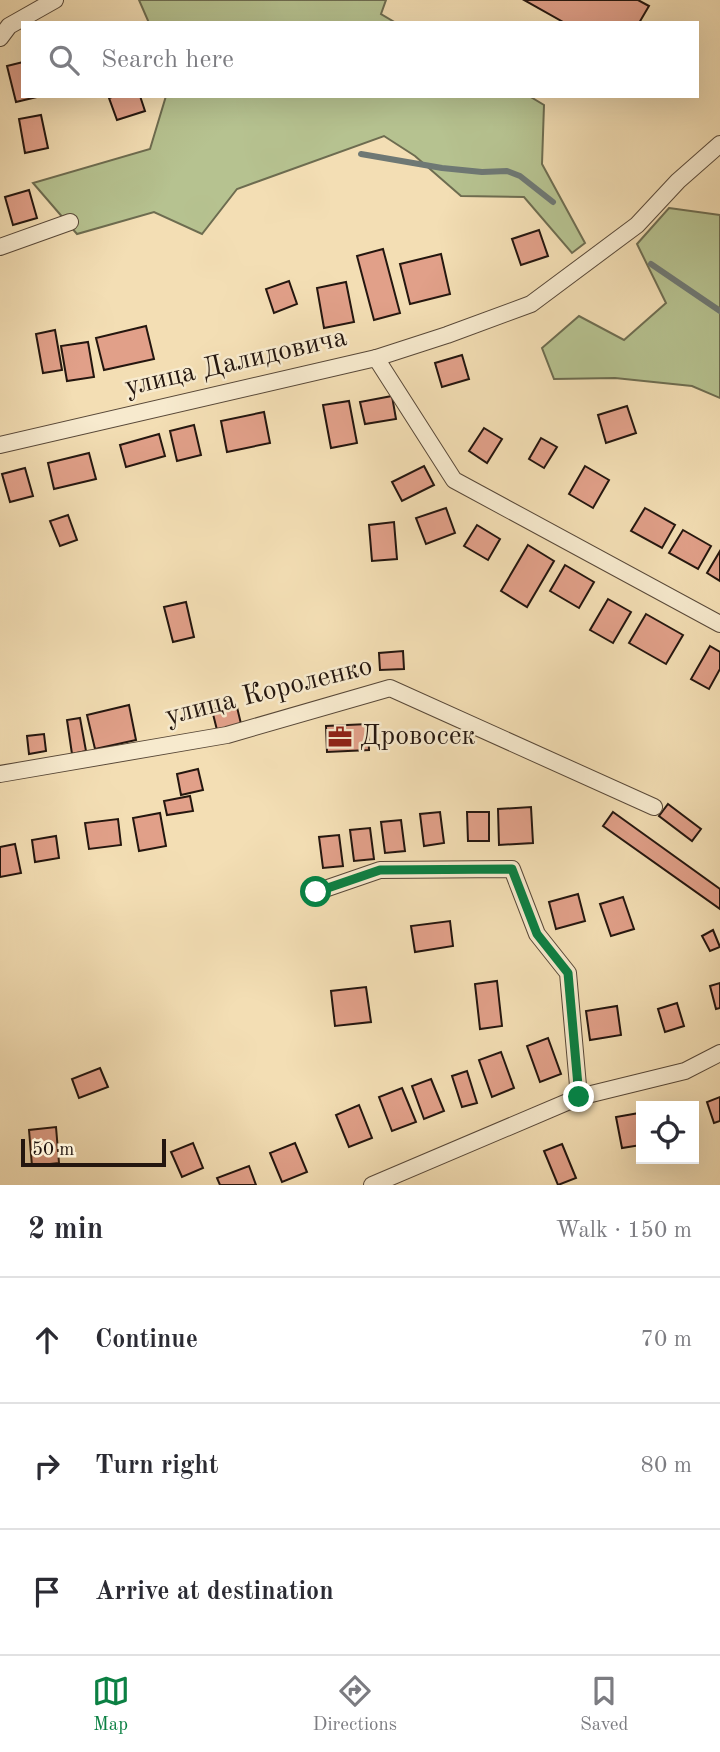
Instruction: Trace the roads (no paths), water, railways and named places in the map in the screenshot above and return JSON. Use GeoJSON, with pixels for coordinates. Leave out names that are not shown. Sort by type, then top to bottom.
{"type":"FeatureCollection","features":[{"type":"Feature","properties":{"kind":"street"},"geometry":{"type":"LineString","coordinates":[[0,38],[9,26],[55,0]]}},
{"type":"Feature","properties":{"kind":"street"},"geometry":{"type":"LineString","coordinates":[[376,358],[531,304],[637,225],[678,181],[720,144]]}},
{"type":"Feature","properties":{"kind":"street"},"geometry":{"type":"LineString","coordinates":[[0,247],[70,222]]}},
{"type":"Feature","properties":{"kind":"street","name":"улица Далидовича"},"geometry":{"type":"LineString","coordinates":[[0,445],[376,358],[454,480],[720,624]]}},
{"type":"Feature","properties":{"kind":"street","name":"улица Короленко"},"geometry":{"type":"LineString","coordinates":[[0,774],[228,734],[390,688],[654,807]]}},
{"type":"Feature","properties":{"kind":"street"},"geometry":{"type":"LineString","coordinates":[[316,892],[380,870],[512,869],[537,934],[568,973],[579,1097]]}},
{"type":"Feature","properties":{"kind":"street"},"geometry":{"type":"LineString","coordinates":[[372,1185],[579,1097],[685,1071],[720,1053]]}},
{"type":"Feature","properties":{"kind":"waterway"},"geometry":{"type":"LineString","coordinates":[[361,154],[442,168],[482,172],[507,171],[520,176],[553,202]]}},
{"type":"Feature","properties":{"kind":"waterway"},"geometry":{"type":"LineString","coordinates":[[651,264],[720,311]]}},
{"type":"Feature","properties":{"kind":"place","name":"Дровосек"},"geometry":{"type":"Point","coordinates":[340,737]}}]}
